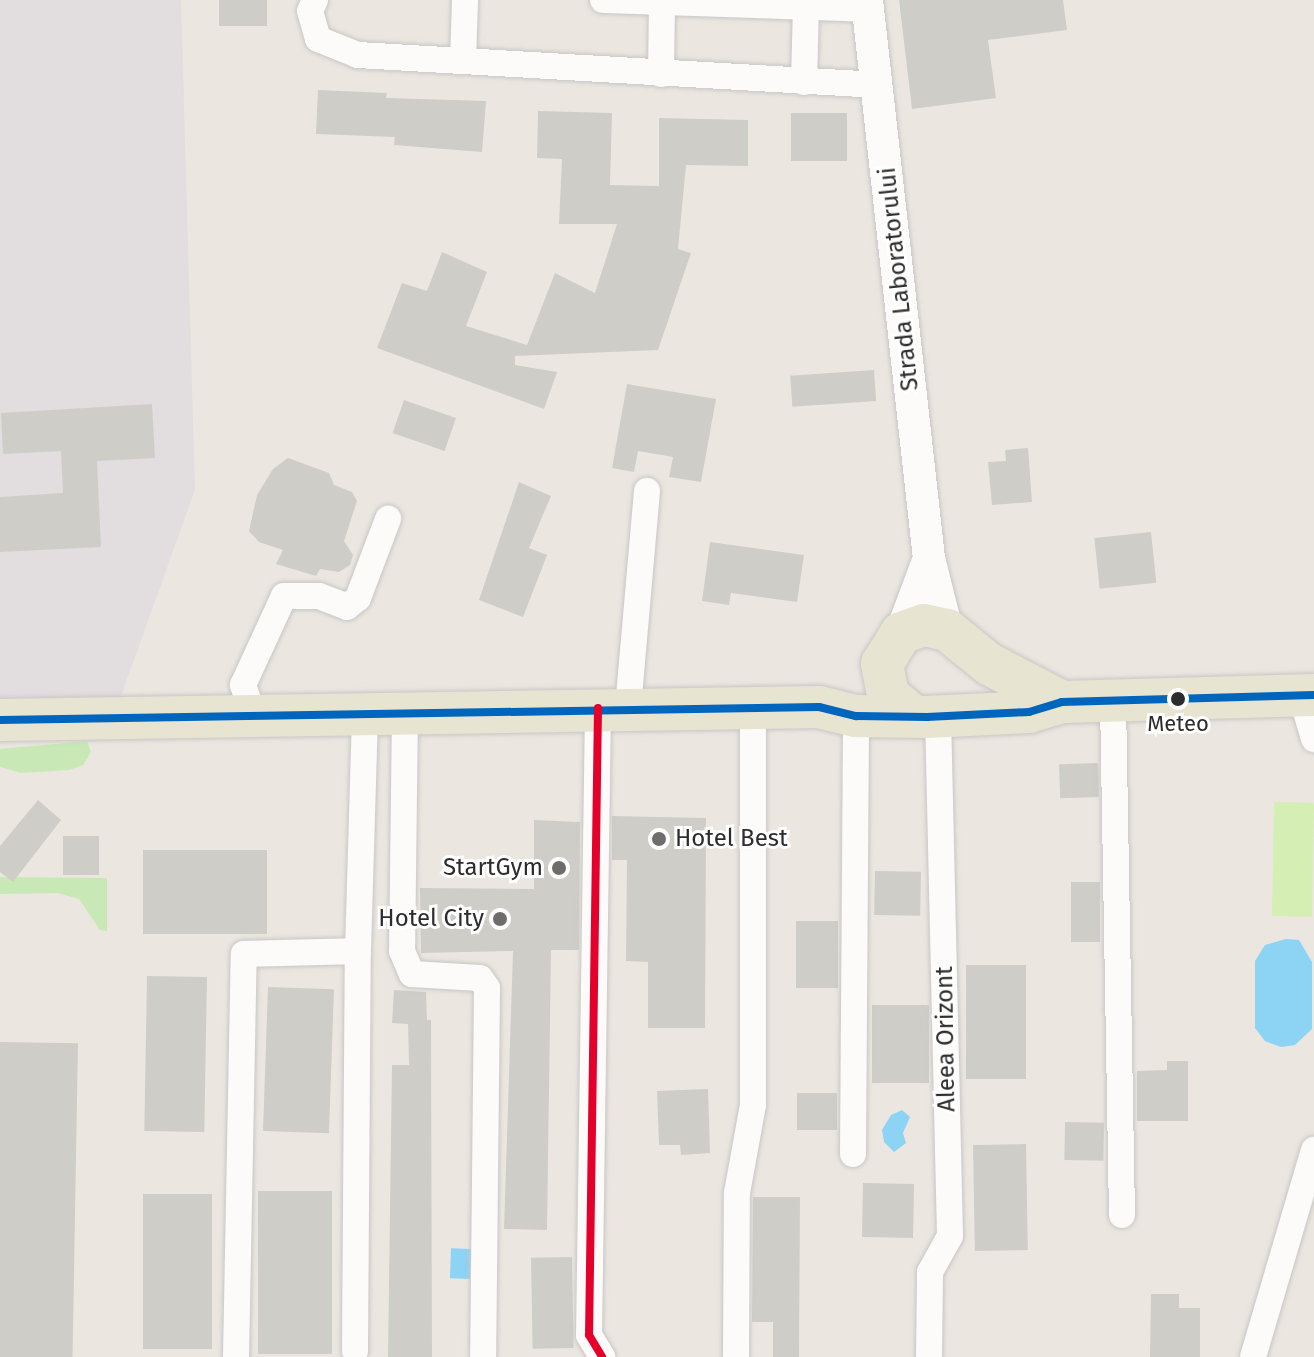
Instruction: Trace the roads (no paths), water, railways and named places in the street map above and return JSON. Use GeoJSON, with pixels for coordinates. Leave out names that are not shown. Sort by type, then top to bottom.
{"type":"FeatureCollection","features":[{"type":"Feature","properties":{"kind":"main road"},"geometry":{"type":"LineString","coordinates":[[838,712],[891,649],[924,625],[958,640],[1062,702]]}},
{"type":"Feature","properties":{"kind":"main road"},"geometry":{"type":"LineString","coordinates":[[931,715],[967,695],[973,680],[958,640]]}},
{"type":"Feature","properties":{"kind":"main road"},"geometry":{"type":"LineString","coordinates":[[891,649],[888,695],[931,715]]}},
{"type":"Feature","properties":{"kind":"main road"},"geometry":{"type":"LineString","coordinates":[[4,723],[253,714],[613,708],[753,708],[931,715],[1029,712],[1062,702],[1308,695]]}},
{"type":"Feature","properties":{"kind":"street"},"geometry":{"type":"LineString","coordinates":[[315,0],[310,11],[318,39],[358,55],[878,85]]}},
{"type":"Feature","properties":{"kind":"street"},"geometry":{"type":"LineString","coordinates":[[463,61],[465,0]]}},
{"type":"Feature","properties":{"kind":"street"},"geometry":{"type":"LineString","coordinates":[[603,0],[806,8],[868,5]]}},
{"type":"Feature","properties":{"kind":"street"},"geometry":{"type":"LineString","coordinates":[[661,74],[662,2]]}},
{"type":"Feature","properties":{"kind":"street","name":"Strada Laboratorului"},"geometry":{"type":"LineString","coordinates":[[868,5],[929,558],[958,640]]}},
{"type":"Feature","properties":{"kind":"street"},"geometry":{"type":"LineString","coordinates":[[804,82],[806,8]]}},
{"type":"Feature","properties":{"kind":"street"},"geometry":{"type":"LineString","coordinates":[[602,1357],[589,1335],[613,708],[647,491]]}},
{"type":"Feature","properties":{"kind":"street"},"geometry":{"type":"LineString","coordinates":[[253,714],[243,685],[284,596],[319,596],[347,607],[358,598],[388,519]]}},
{"type":"Feature","properties":{"kind":"street"},"geometry":{"type":"LineString","coordinates":[[891,649],[929,558]]}},
{"type":"Feature","properties":{"kind":"street"},"geometry":{"type":"LineString","coordinates":[[1308,695],[1314,739]]}},
{"type":"Feature","properties":{"kind":"street"},"geometry":{"type":"LineString","coordinates":[[1113,700],[1122,1215]]}},
{"type":"Feature","properties":{"kind":"street"},"geometry":{"type":"LineString","coordinates":[[736,1357],[737,1193],[753,1105],[753,708]]}},
{"type":"Feature","properties":{"kind":"street"},"geometry":{"type":"LineString","coordinates":[[355,1351],[358,951],[385,711]]}},
{"type":"Feature","properties":{"kind":"street"},"geometry":{"type":"LineString","coordinates":[[385,711],[402,951],[412,974],[480,978],[487,988],[483,1357]]}},
{"type":"Feature","properties":{"kind":"street"},"geometry":{"type":"LineString","coordinates":[[838,712],[853,1154]]}},
{"type":"Feature","properties":{"kind":"street","name":"Aleea Orizont"},"geometry":{"type":"LineString","coordinates":[[929,1357],[930,1272],[950,1236],[931,715]]}},
{"type":"Feature","properties":{"kind":"street"},"geometry":{"type":"LineString","coordinates":[[236,1357],[244,954],[358,951]]}},
{"type":"Feature","properties":{"kind":"street"},"geometry":{"type":"LineString","coordinates":[[1253,1357],[1314,1150]]}},
{"type":"Feature","properties":{"kind":"water"},"geometry":{"type":"Polygon","coordinates":[[[1286,939],[1299,940],[1312,962],[1312,1029],[1295,1045],[1281,1047],[1265,1041],[1255,1028],[1255,961],[1265,945],[1286,939]]]}},
{"type":"Feature","properties":{"kind":"water"},"geometry":{"type":"Polygon","coordinates":[[[902,1110],[910,1117],[903,1133],[906,1143],[894,1152],[884,1142],[882,1130],[891,1115],[902,1110]]]}},
{"type":"Feature","properties":{"kind":"water"},"geometry":{"type":"Polygon","coordinates":[[[451,1248],[471,1249],[470,1279],[450,1278],[451,1248]]]}},
{"type":"Feature","properties":{"kind":"place","name":"Meteo"},"geometry":{"type":"Point","coordinates":[1178,699]}},
{"type":"Feature","properties":{"kind":"place","name":"Hotel Best"},"geometry":{"type":"Point","coordinates":[659,839]}},
{"type":"Feature","properties":{"kind":"place","name":"StartGym"},"geometry":{"type":"Point","coordinates":[559,868]}},
{"type":"Feature","properties":{"kind":"place","name":"Hotel City"},"geometry":{"type":"Point","coordinates":[500,919]}}]}
